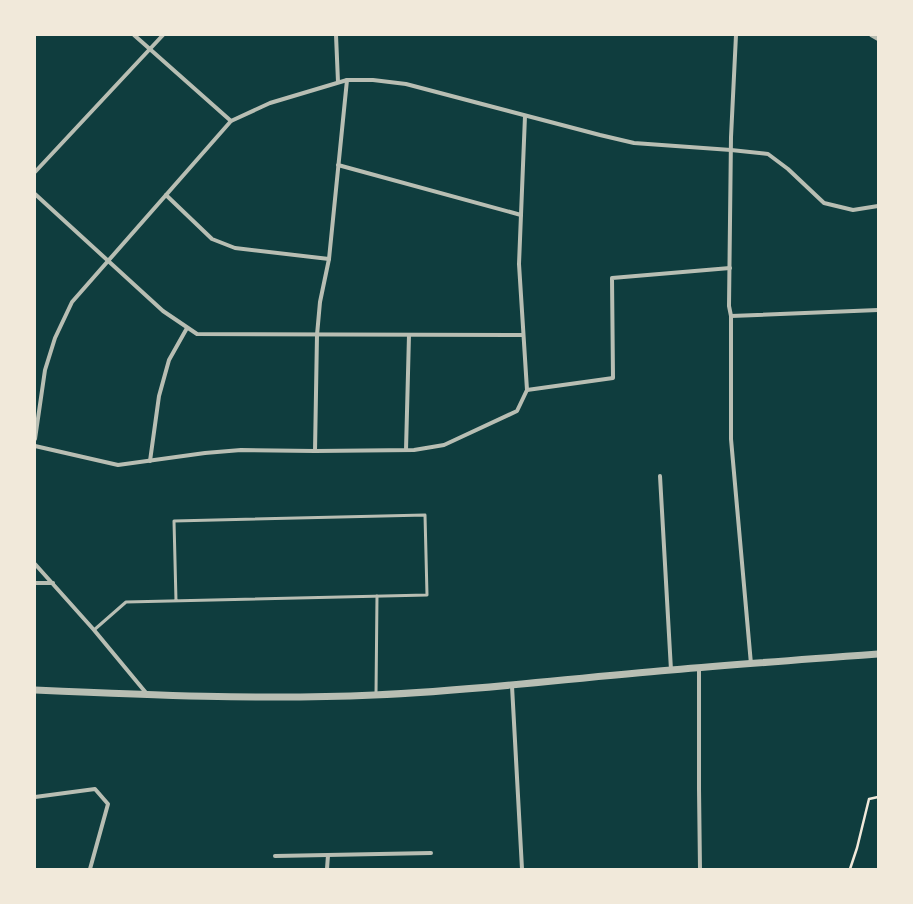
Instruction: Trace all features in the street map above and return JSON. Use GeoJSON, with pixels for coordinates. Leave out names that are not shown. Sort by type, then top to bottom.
{"type":"FeatureCollection","features":[{"type":"Feature","properties":{"kind":"street"},"geometry":{"type":"LineString","coordinates":[[134,35],[231,121]]}},
{"type":"Feature","properties":{"kind":"street"},"geometry":{"type":"LineString","coordinates":[[35,172],[163,35]]}},
{"type":"Feature","properties":{"kind":"street"},"geometry":{"type":"LineString","coordinates":[[336,35],[338,82]]}},
{"type":"Feature","properties":{"kind":"street"},"geometry":{"type":"LineString","coordinates":[[736,35],[731,150],[729,306],[731,316],[731,440],[751,664]]}},
{"type":"Feature","properties":{"kind":"street"},"geometry":{"type":"LineString","coordinates":[[871,35],[878,39]]}},
{"type":"Feature","properties":{"kind":"street"},"geometry":{"type":"LineString","coordinates":[[315,451],[317,335],[320,302],[329,259],[347,80]]}},
{"type":"Feature","properties":{"kind":"street"},"geometry":{"type":"LineString","coordinates":[[35,439],[45,370],[55,338],[72,302],[231,121],[270,103],[338,82],[347,80],[373,80],[406,84],[634,143],[768,154],[788,169],[824,203],[853,210],[878,206]]}},
{"type":"Feature","properties":{"kind":"street"},"geometry":{"type":"LineString","coordinates":[[35,446],[118,465],[205,453],[241,450],[414,450],[444,445],[517,411],[527,390],[519,264],[525,116]]}},
{"type":"Feature","properties":{"kind":"street"},"geometry":{"type":"LineString","coordinates":[[338,165],[521,215]]}},
{"type":"Feature","properties":{"kind":"street"},"geometry":{"type":"LineString","coordinates":[[35,194],[163,311],[197,334],[523,335]]}},
{"type":"Feature","properties":{"kind":"street"},"geometry":{"type":"LineString","coordinates":[[166,195],[212,239],[234,248],[329,259]]}},
{"type":"Feature","properties":{"kind":"street"},"geometry":{"type":"LineString","coordinates":[[527,390],[613,378],[612,278],[730,268]]}},
{"type":"Feature","properties":{"kind":"street"},"geometry":{"type":"LineString","coordinates":[[731,316],[878,310]]}},
{"type":"Feature","properties":{"kind":"street"},"geometry":{"type":"LineString","coordinates":[[150,461],[159,396],[169,360],[187,328]]}},
{"type":"Feature","properties":{"kind":"street"},"geometry":{"type":"LineString","coordinates":[[406,450],[409,334]]}},
{"type":"Feature","properties":{"kind":"street"},"geometry":{"type":"LineString","coordinates":[[660,476],[672,670]]}},
{"type":"Feature","properties":{"kind":"street"},"geometry":{"type":"LineString","coordinates":[[35,564],[94,630],[147,695]]}},
{"type":"Feature","properties":{"kind":"street"},"geometry":{"type":"LineString","coordinates":[[35,583],[53,583]]}},
{"type":"Feature","properties":{"kind":"street"},"geometry":{"type":"LineString","coordinates":[[35,690],[246,698],[376,695],[512,686],[672,670],[878,654]]}},
{"type":"Feature","properties":{"kind":"street"},"geometry":{"type":"LineString","coordinates":[[700,668],[700,869]]}},
{"type":"Feature","properties":{"kind":"street"},"geometry":{"type":"LineString","coordinates":[[512,686],[522,869]]}},
{"type":"Feature","properties":{"kind":"street"},"geometry":{"type":"LineString","coordinates":[[35,797],[94,789],[108,804],[90,869]]}},
{"type":"Feature","properties":{"kind":"street"},"geometry":{"type":"LineString","coordinates":[[275,856],[431,853]]}},
{"type":"Feature","properties":{"kind":"street"},"geometry":{"type":"LineString","coordinates":[[327,869],[328,855]]}},
{"type":"Feature","properties":{"kind":"lane"},"geometry":{"type":"LineString","coordinates":[[94,630],[126,602],[176,601],[427,595],[425,515],[174,521],[176,601]]}},
{"type":"Feature","properties":{"kind":"lane"},"geometry":{"type":"LineString","coordinates":[[376,695],[377,596]]}},
{"type":"Feature","properties":{"kind":"path"},"geometry":{"type":"LineString","coordinates":[[850,869],[857,848],[869,799],[878,797]]}}]}
